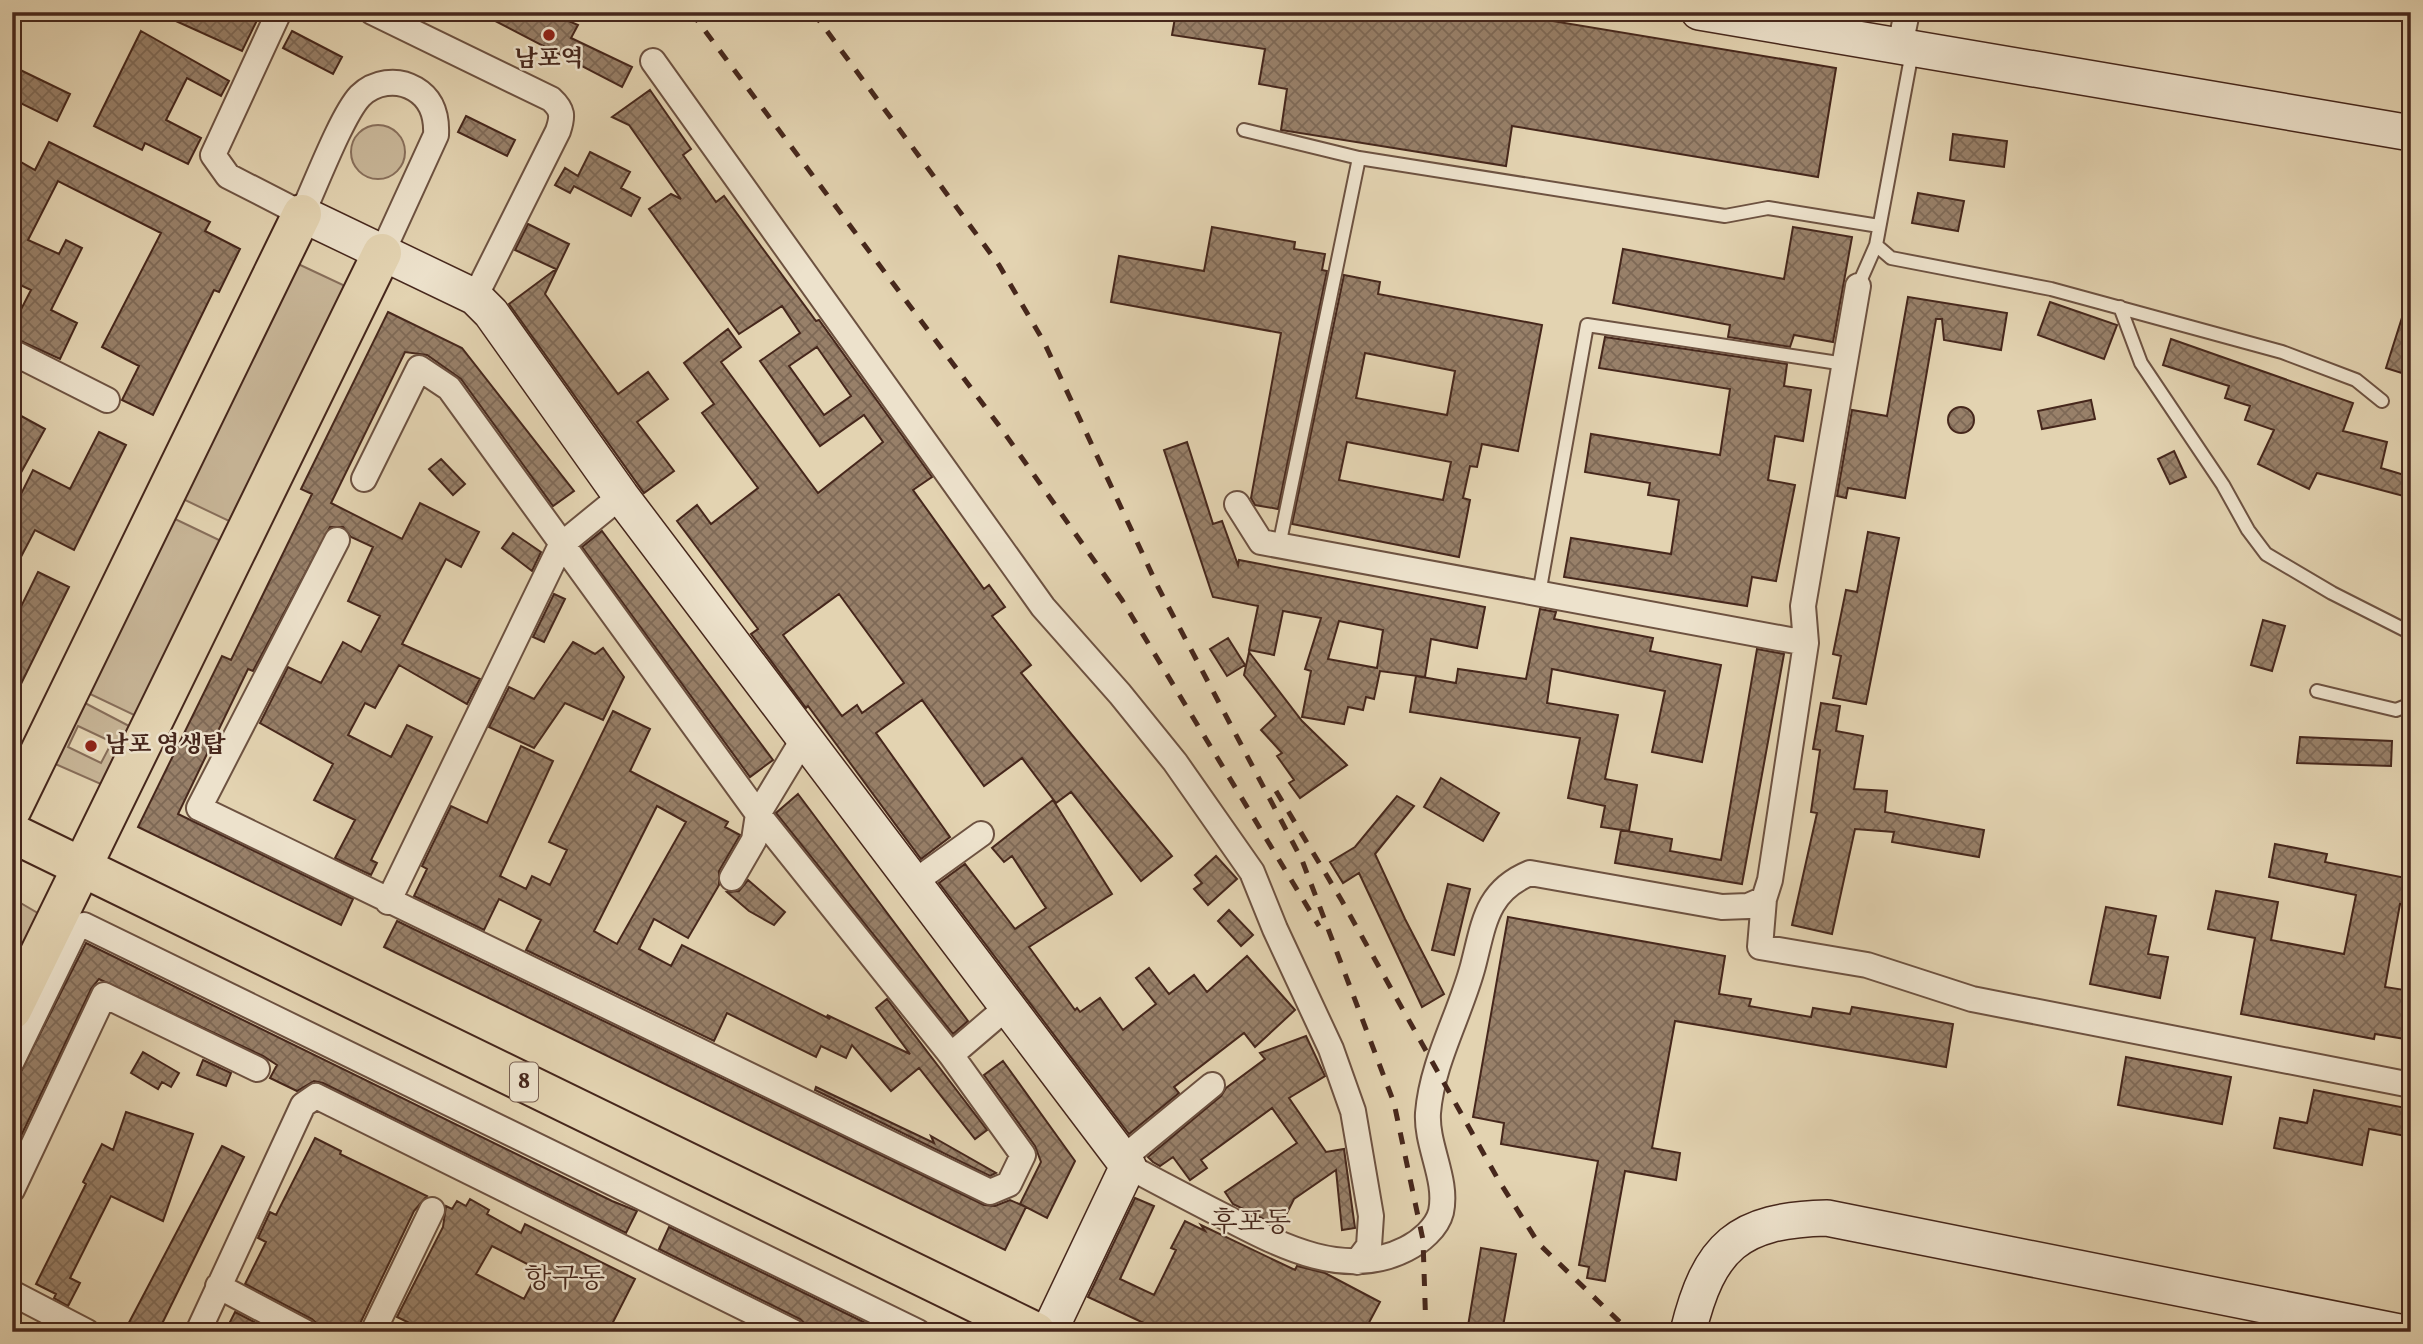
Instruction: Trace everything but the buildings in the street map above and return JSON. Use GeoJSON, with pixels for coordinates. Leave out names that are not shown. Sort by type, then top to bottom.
{"type":"FeatureCollection","features":[{"type":"Feature","properties":{"kind":"main road"},"geometry":{"type":"LineString","coordinates":[[12,809],[302,214]]}},
{"type":"Feature","properties":{"kind":"main road"},"geometry":{"type":"LineString","coordinates":[[12,1010],[382,253]]}},
{"type":"Feature","properties":{"kind":"main road","name":"8"},"geometry":{"type":"LineString","coordinates":[[12,833],[1036,1332]]}},
{"type":"Feature","properties":{"kind":"street"},"geometry":{"type":"LineString","coordinates":[[279,12],[213,155],[228,176],[475,297],[491,313],[621,496],[1125,1163],[1295,1251],[1357,1262],[1391,1257],[1423,1240],[1441,1213],[1440,1180],[1429,1141],[1428,1112],[1437,1070],[1464,999],[1485,921],[1495,897],[1509,882],[1530,873],[1722,907],[1748,906],[1764,899]]}},
{"type":"Feature","properties":{"kind":"street"},"geometry":{"type":"LineString","coordinates":[[372,12],[551,99],[561,108],[563,118],[558,131],[475,297]]}},
{"type":"Feature","properties":{"kind":"street"},"geometry":{"type":"LineString","coordinates":[[1699,12],[2411,133]]}},
{"type":"Feature","properties":{"kind":"street"},"geometry":{"type":"LineString","coordinates":[[1906,47],[1907,12]]}},
{"type":"Feature","properties":{"kind":"street"},"geometry":{"type":"LineString","coordinates":[[653,61],[1043,607],[1120,694],[1175,762],[1252,872],[1275,929],[1331,1048],[1353,1111],[1371,1216],[1369,1246],[1357,1262]]}},
{"type":"Feature","properties":{"kind":"street"},"geometry":{"type":"LineString","coordinates":[[302,214],[359,98],[367,90],[388,82],[410,86],[429,101],[437,123],[436,135],[382,253]]}},
{"type":"Feature","properties":{"kind":"street"},"geometry":{"type":"LineString","coordinates":[[1858,286],[1804,606],[1806,643],[1770,880],[1764,899],[1760,947],[1867,965],[1972,999],[2411,1085]]}},
{"type":"Feature","properties":{"kind":"street"},"geometry":{"type":"LineString","coordinates":[[12,352],[107,400]]}},
{"type":"Feature","properties":{"kind":"street"},"geometry":{"type":"LineString","coordinates":[[337,540],[199,808],[990,1192],[1009,1184],[1023,1155],[951,1055],[758,814],[449,388],[419,368],[364,479]]}},
{"type":"Feature","properties":{"kind":"street"},"geometry":{"type":"LineString","coordinates":[[388,902],[561,545],[621,496]]}},
{"type":"Feature","properties":{"kind":"street"},"geometry":{"type":"LineString","coordinates":[[1237,504],[1261,542],[1806,643]]}},
{"type":"Feature","properties":{"kind":"street"},"geometry":{"type":"LineString","coordinates":[[732,878],[754,840],[758,814],[804,738]]}},
{"type":"Feature","properties":{"kind":"street"},"geometry":{"type":"LineString","coordinates":[[913,883],[981,834]]}},
{"type":"Feature","properties":{"kind":"street"},"geometry":{"type":"LineString","coordinates":[[12,1061],[76,929],[84,925],[386,1075],[918,1332]]}},
{"type":"Feature","properties":{"kind":"street"},"geometry":{"type":"LineString","coordinates":[[12,1190],[104,995],[257,1069]]}},
{"type":"Feature","properties":{"kind":"street"},"geometry":{"type":"LineString","coordinates":[[951,1055],[1006,1008]]}},
{"type":"Feature","properties":{"kind":"street"},"geometry":{"type":"LineString","coordinates":[[1049,1332],[1125,1163],[1212,1084]]}},
{"type":"Feature","properties":{"kind":"street"},"geometry":{"type":"LineString","coordinates":[[198,1332],[303,1105],[316,1096],[585,1232],[793,1332]]}},
{"type":"Feature","properties":{"kind":"street"},"geometry":{"type":"LineString","coordinates":[[373,1332],[432,1210]]}},
{"type":"Feature","properties":{"kind":"street"},"geometry":{"type":"LineString","coordinates":[[1688,1332],[1708,1269],[1725,1250],[1762,1226],[1827,1218],[2399,1332]]}},
{"type":"Feature","properties":{"kind":"street"},"geometry":{"type":"LineString","coordinates":[[218,1286],[305,1332]]}},
{"type":"Feature","properties":{"kind":"street"},"geometry":{"type":"LineString","coordinates":[[12,1293],[87,1332]]}},
{"type":"Feature","properties":{"kind":"lane"},"geometry":{"type":"LineString","coordinates":[[1858,286],[1876,245],[1880,226],[1906,47]]}},
{"type":"Feature","properties":{"kind":"lane"},"geometry":{"type":"LineString","coordinates":[[1244,130],[1359,158],[1725,216],[1768,208],[1880,226]]}},
{"type":"Feature","properties":{"kind":"lane"},"geometry":{"type":"LineString","coordinates":[[1279,546],[1359,158]]}},
{"type":"Feature","properties":{"kind":"lane"},"geometry":{"type":"LineString","coordinates":[[1876,245],[1891,258],[2051,289],[2282,352],[2356,380],[2382,401]]}},
{"type":"Feature","properties":{"kind":"lane"},"geometry":{"type":"LineString","coordinates":[[2120,307],[2141,363],[2266,554],[2332,593],[2411,633]]}},
{"type":"Feature","properties":{"kind":"lane"},"geometry":{"type":"LineString","coordinates":[[1539,594],[1587,325],[1845,364]]}},
{"type":"Feature","properties":{"kind":"lane"},"geometry":{"type":"LineString","coordinates":[[2317,691],[2396,710],[2411,704]]}},
{"type":"Feature","properties":{"kind":"shaded area"},"geometry":{"type":"Polygon","coordinates":[[[383,125],[393,129],[401,137],[405,152],[401,167],[393,175],[373,179],[363,175],[355,167],[351,147],[355,137],[363,129],[383,125]]]}},
{"type":"Feature","properties":{"kind":"shaded area"},"geometry":{"type":"Polygon","coordinates":[[[296,263],[343,285],[345,289],[229,521],[183,499],[296,263]]]}},
{"type":"Feature","properties":{"kind":"shaded area"},"geometry":{"type":"Polygon","coordinates":[[[173,518],[219,540],[220,544],[137,714],[134,715],[88,693],[173,518]]]}},
{"type":"Feature","properties":{"kind":"shaded area"},"geometry":{"type":"Polygon","coordinates":[[[83,702],[131,727],[103,785],[53,763],[83,702]],[[78,726],[68,747],[101,763],[112,742],[78,726]]]}},
{"type":"Feature","properties":{"kind":"shaded area"},"geometry":{"type":"Polygon","coordinates":[[[12,898],[41,915],[12,973],[12,898]]]}},
{"type":"Feature","properties":{"kind":"railway"},"geometry":{"type":"LineString","coordinates":[[691,12],[1003,431],[1122,600],[1319,926]]}},
{"type":"Feature","properties":{"kind":"railway"},"geometry":{"type":"LineString","coordinates":[[813,12],[999,265],[1044,342],[1158,587],[1302,860],[1394,1103],[1423,1240],[1426,1332]]}},
{"type":"Feature","properties":{"kind":"railway"},"geometry":{"type":"LineString","coordinates":[[1276,791],[1342,901],[1499,1181],[1539,1244],[1630,1332]]}},
{"type":"Feature","properties":{"kind":"place","name":"남포역"},"geometry":{"type":"Point","coordinates":[549,35]}},
{"type":"Feature","properties":{"kind":"place","name":"남포 영생탑"},"geometry":{"type":"Point","coordinates":[91,746]}},
{"type":"Feature","properties":{"kind":"district","name":"후포동"},"geometry":{"type":"Point","coordinates":[1251,1223]}},
{"type":"Feature","properties":{"kind":"district","name":"항구동"},"geometry":{"type":"Point","coordinates":[565,1279]}}]}
